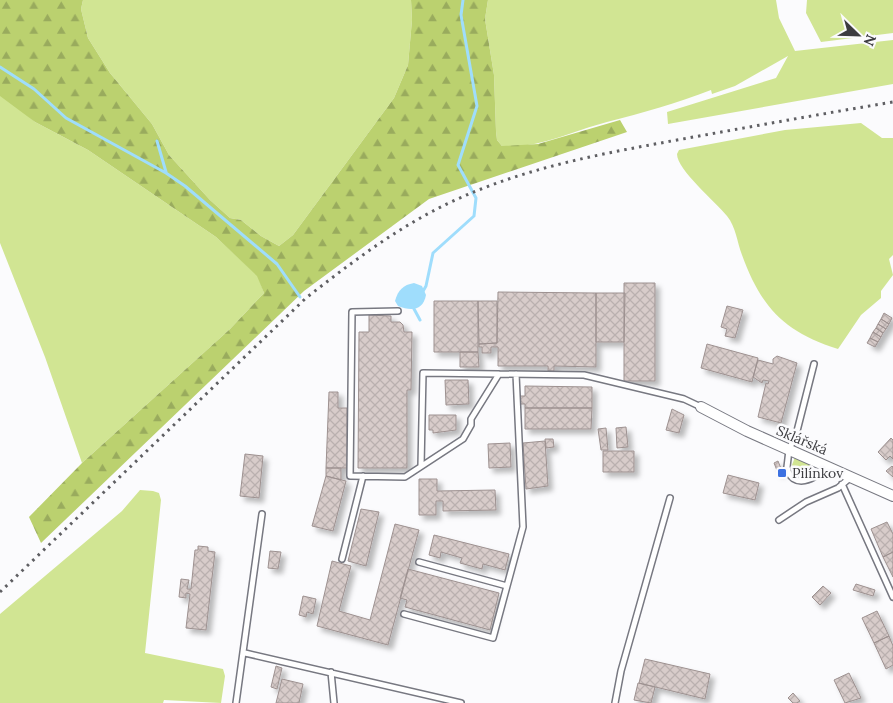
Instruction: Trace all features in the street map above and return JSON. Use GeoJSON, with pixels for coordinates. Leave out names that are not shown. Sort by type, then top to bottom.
{"type":"FeatureCollection","features":[{"type":"Feature","properties":{"kind":"street","name":"Sklářská"},"geometry":{"type":"LineString","coordinates":[[701,407],[789,450],[827,465],[893,496]]}},
{"type":"Feature","properties":{"kind":"lane"},"geometry":{"type":"LineString","coordinates":[[398,311],[352,312],[350,476],[405,477],[462,439],[471,425],[471,419],[499,374]]}},
{"type":"Feature","properties":{"kind":"lane"},"geometry":{"type":"LineString","coordinates":[[814,364],[797,431],[786,460],[787,471],[800,480],[806,481],[818,477],[827,465]]}},
{"type":"Feature","properties":{"kind":"lane"},"geometry":{"type":"LineString","coordinates":[[422,466],[423,373],[584,375],[684,400],[701,407]]}},
{"type":"Feature","properties":{"kind":"lane"},"geometry":{"type":"LineString","coordinates":[[404,614],[492,638],[523,527],[516,374]]}},
{"type":"Feature","properties":{"kind":"lane"},"geometry":{"type":"LineString","coordinates":[[342,559],[363,476]]}},
{"type":"Feature","properties":{"kind":"lane"},"geometry":{"type":"LineString","coordinates":[[779,520],[806,502],[842,484],[851,476]]}},
{"type":"Feature","properties":{"kind":"lane"},"geometry":{"type":"LineString","coordinates":[[842,484],[893,597]]}},
{"type":"Feature","properties":{"kind":"lane"},"geometry":{"type":"LineString","coordinates":[[615,703],[620,671],[670,498]]}},
{"type":"Feature","properties":{"kind":"lane"},"geometry":{"type":"LineString","coordinates":[[236,703],[262,514]]}},
{"type":"Feature","properties":{"kind":"lane"},"geometry":{"type":"LineString","coordinates":[[419,562],[507,586]]}},
{"type":"Feature","properties":{"kind":"lane"},"geometry":{"type":"LineString","coordinates":[[244,653],[462,703]]}},
{"type":"Feature","properties":{"kind":"lane"},"geometry":{"type":"LineString","coordinates":[[331,672],[334,703]]}},
{"type":"Feature","properties":{"kind":"green space"},"geometry":{"type":"Polygon","coordinates":[[[0,0],[83,0],[81,9],[88,38],[110,73],[152,124],[169,155],[210,200],[230,218],[241,220],[261,236],[279,246],[293,235],[394,98],[408,65],[412,20],[411,0],[488,0],[485,19],[494,75],[497,140],[502,146],[538,144],[620,120],[627,132],[429,199],[304,291],[41,543],[29,517],[82,463],[230,329],[264,293],[257,276],[216,237],[88,150],[35,122],[0,96],[0,0]]]}},
{"type":"Feature","properties":{"kind":"green space"},"geometry":{"type":"Polygon","coordinates":[[[83,0],[411,0],[412,20],[408,65],[394,98],[293,235],[279,246],[261,236],[241,220],[230,218],[210,200],[169,155],[152,124],[110,73],[88,38],[81,9],[83,0]]]}},
{"type":"Feature","properties":{"kind":"green space"},"geometry":{"type":"Polygon","coordinates":[[[488,0],[776,0],[779,18],[795,51],[893,40],[893,84],[668,124],[667,112],[776,78],[788,56],[735,86],[712,94],[711,90],[660,108],[543,142],[530,145],[502,146],[497,140],[494,75],[485,19],[488,0]]]}},
{"type":"Feature","properties":{"kind":"green space"},"geometry":{"type":"Polygon","coordinates":[[[807,0],[893,0],[893,33],[821,42],[806,13],[807,0]]]}},
{"type":"Feature","properties":{"kind":"green space"},"geometry":{"type":"Polygon","coordinates":[[[0,92],[35,122],[88,150],[216,237],[258,276],[264,293],[230,329],[82,463],[45,357],[0,243],[0,92]]]}},
{"type":"Feature","properties":{"kind":"green space"},"geometry":{"type":"Polygon","coordinates":[[[861,123],[882,138],[893,138],[893,255],[889,259],[893,275],[881,291],[881,298],[861,315],[838,349],[803,334],[777,315],[766,303],[749,273],[730,220],[690,177],[679,161],[677,154],[679,150],[785,130],[861,123]]]}},
{"type":"Feature","properties":{"kind":"green space"},"geometry":{"type":"Polygon","coordinates":[[[795,457],[811,465],[807,473],[795,471],[792,465],[795,457]]]}},
{"type":"Feature","properties":{"kind":"green space"},"geometry":{"type":"Polygon","coordinates":[[[140,490],[159,493],[161,500],[145,653],[223,669],[225,676],[221,703],[164,700],[163,703],[0,703],[0,614],[122,511],[140,490]]]}},
{"type":"Feature","properties":{"kind":"water"},"geometry":{"type":"Polygon","coordinates":[[[414,283],[422,286],[426,295],[422,304],[412,309],[398,306],[395,301],[399,291],[407,285],[414,283]]]}},
{"type":"Feature","properties":{"kind":"building"},"geometry":{"type":"Polygon","coordinates":[[[624,283],[655,283],[655,381],[624,381],[624,283]]]}},
{"type":"Feature","properties":{"kind":"building"},"geometry":{"type":"Polygon","coordinates":[[[498,292],[596,293],[596,367],[554,366],[554,371],[548,371],[548,366],[498,366],[498,347],[491,347],[491,353],[482,353],[482,347],[479,347],[479,344],[497,343],[498,292]]]}},
{"type":"Feature","properties":{"kind":"building"},"geometry":{"type":"Polygon","coordinates":[[[596,293],[625,293],[624,342],[596,342],[596,293]]]}},
{"type":"Feature","properties":{"kind":"building"},"geometry":{"type":"Polygon","coordinates":[[[434,301],[478,301],[478,352],[434,352],[434,301]]]}},
{"type":"Feature","properties":{"kind":"building"},"geometry":{"type":"Polygon","coordinates":[[[478,301],[497,301],[497,343],[479,344],[478,301]]]}},
{"type":"Feature","properties":{"kind":"building"},"geometry":{"type":"Polygon","coordinates":[[[727,306],[743,310],[735,338],[725,336],[727,329],[721,327],[727,306]]]}},
{"type":"Feature","properties":{"kind":"building"},"geometry":{"type":"Polygon","coordinates":[[[884,313],[892,318],[889,324],[881,319],[884,313]]]}},
{"type":"Feature","properties":{"kind":"building"},"geometry":{"type":"Polygon","coordinates":[[[369,315],[391,316],[391,322],[400,322],[403,325],[404,332],[412,332],[411,390],[407,390],[407,468],[358,468],[359,332],[369,332],[369,315]]]}},
{"type":"Feature","properties":{"kind":"building"},"geometry":{"type":"Polygon","coordinates":[[[881,319],[889,324],[886,329],[878,324],[881,319]]]}},
{"type":"Feature","properties":{"kind":"building"},"geometry":{"type":"Polygon","coordinates":[[[878,324],[886,329],[883,333],[876,328],[878,324]]]}},
{"type":"Feature","properties":{"kind":"building"},"geometry":{"type":"Polygon","coordinates":[[[876,328],[883,333],[881,337],[873,332],[876,328]]]}},
{"type":"Feature","properties":{"kind":"building"},"geometry":{"type":"Polygon","coordinates":[[[873,332],[881,337],[878,342],[870,338],[873,332]]]}},
{"type":"Feature","properties":{"kind":"building"},"geometry":{"type":"Polygon","coordinates":[[[870,338],[878,342],[875,347],[867,343],[870,338]]]}},
{"type":"Feature","properties":{"kind":"building"},"geometry":{"type":"Polygon","coordinates":[[[707,344],[758,358],[752,382],[701,368],[707,344]]]}},
{"type":"Feature","properties":{"kind":"building"},"geometry":{"type":"Polygon","coordinates":[[[460,352],[478,352],[479,367],[460,367],[460,352]]]}},
{"type":"Feature","properties":{"kind":"building"},"geometry":{"type":"Polygon","coordinates":[[[777,356],[797,363],[781,423],[758,417],[766,383],[768,384],[769,381],[763,380],[762,383],[753,377],[758,360],[773,364],[773,359],[777,356]]]}},
{"type":"Feature","properties":{"kind":"building"},"geometry":{"type":"Polygon","coordinates":[[[445,380],[468,380],[469,404],[446,405],[445,380]]]}},
{"type":"Feature","properties":{"kind":"building"},"geometry":{"type":"Polygon","coordinates":[[[525,386],[592,387],[592,408],[525,408],[525,404],[520,404],[520,396],[525,396],[525,386]]]}},
{"type":"Feature","properties":{"kind":"building"},"geometry":{"type":"Polygon","coordinates":[[[329,392],[338,392],[338,408],[347,408],[347,468],[326,468],[329,392]]]}},
{"type":"Feature","properties":{"kind":"building"},"geometry":{"type":"Polygon","coordinates":[[[525,408],[592,408],[591,429],[525,429],[525,408]]]}},
{"type":"Feature","properties":{"kind":"building"},"geometry":{"type":"Polygon","coordinates":[[[672,409],[684,415],[679,433],[666,430],[672,409]]]}},
{"type":"Feature","properties":{"kind":"building"},"geometry":{"type":"Polygon","coordinates":[[[429,415],[456,415],[456,430],[433,433],[433,430],[429,430],[429,415]]]}},
{"type":"Feature","properties":{"kind":"building"},"geometry":{"type":"Polygon","coordinates":[[[626,427],[628,447],[617,448],[616,428],[626,427]]]}},
{"type":"Feature","properties":{"kind":"building"},"geometry":{"type":"Polygon","coordinates":[[[606,428],[608,450],[601,450],[598,429],[606,428]]]}},
{"type":"Feature","properties":{"kind":"building"},"geometry":{"type":"Polygon","coordinates":[[[891,438],[893,440],[893,459],[890,456],[886,460],[878,452],[891,438]]]}},
{"type":"Feature","properties":{"kind":"building"},"geometry":{"type":"Polygon","coordinates":[[[545,439],[553,439],[554,447],[546,448],[545,439]]]}},
{"type":"Feature","properties":{"kind":"building"},"geometry":{"type":"Polygon","coordinates":[[[545,441],[548,486],[526,489],[523,443],[545,441]]]}},
{"type":"Feature","properties":{"kind":"building"},"geometry":{"type":"Polygon","coordinates":[[[510,443],[511,467],[489,468],[488,444],[510,443]]]}},
{"type":"Feature","properties":{"kind":"building"},"geometry":{"type":"Polygon","coordinates":[[[603,451],[634,451],[634,472],[603,472],[603,451]]]}},
{"type":"Feature","properties":{"kind":"building"},"geometry":{"type":"Polygon","coordinates":[[[245,454],[263,456],[259,498],[240,496],[245,454]]]}},
{"type":"Feature","properties":{"kind":"building"},"geometry":{"type":"Polygon","coordinates":[[[778,461],[782,471],[778,473],[774,463],[778,461]]]}},
{"type":"Feature","properties":{"kind":"building"},"geometry":{"type":"Polygon","coordinates":[[[893,467],[893,477],[886,471],[893,467]]]}},
{"type":"Feature","properties":{"kind":"building"},"geometry":{"type":"Polygon","coordinates":[[[326,468],[341,468],[341,480],[326,476],[326,468]]]}},
{"type":"Feature","properties":{"kind":"building"},"geometry":{"type":"Polygon","coordinates":[[[728,475],[759,483],[755,500],[723,493],[728,475]]]}},
{"type":"Feature","properties":{"kind":"building"},"geometry":{"type":"Polygon","coordinates":[[[326,476],[346,481],[333,531],[312,526],[326,476]]]}},
{"type":"Feature","properties":{"kind":"building"},"geometry":{"type":"Polygon","coordinates":[[[419,479],[437,479],[437,491],[495,490],[496,510],[443,511],[443,501],[436,501],[436,515],[419,515],[419,479]]]}},
{"type":"Feature","properties":{"kind":"building"},"geometry":{"type":"Polygon","coordinates":[[[361,509],[379,512],[366,566],[348,561],[361,509]]]}},
{"type":"Feature","properties":{"kind":"building"},"geometry":{"type":"Polygon","coordinates":[[[887,522],[893,534],[893,552],[883,557],[871,529],[887,522]]]}},
{"type":"Feature","properties":{"kind":"building"},"geometry":{"type":"Polygon","coordinates":[[[395,524],[419,530],[388,645],[317,626],[332,561],[351,566],[339,611],[370,620],[395,524]]]}},
{"type":"Feature","properties":{"kind":"building"},"geometry":{"type":"Polygon","coordinates":[[[434,535],[509,554],[505,570],[483,564],[482,569],[460,563],[462,558],[441,552],[440,558],[429,555],[434,535]]]}},
{"type":"Feature","properties":{"kind":"building"},"geometry":{"type":"Polygon","coordinates":[[[198,546],[208,547],[208,551],[215,552],[206,630],[186,628],[190,594],[186,593],[186,598],[179,597],[181,579],[189,580],[187,589],[191,589],[195,550],[198,550],[198,546]]]}},
{"type":"Feature","properties":{"kind":"building"},"geometry":{"type":"Polygon","coordinates":[[[270,551],[281,552],[278,569],[268,568],[270,551]]]}},
{"type":"Feature","properties":{"kind":"building"},"geometry":{"type":"Polygon","coordinates":[[[893,552],[893,577],[883,557],[893,552]]]}},
{"type":"Feature","properties":{"kind":"building"},"geometry":{"type":"Polygon","coordinates":[[[408,569],[499,593],[490,630],[405,607],[407,600],[400,598],[408,569]]]}},
{"type":"Feature","properties":{"kind":"building"},"geometry":{"type":"Polygon","coordinates":[[[856,584],[875,590],[873,596],[853,590],[856,584]]]}},
{"type":"Feature","properties":{"kind":"building"},"geometry":{"type":"Polygon","coordinates":[[[823,586],[831,593],[820,605],[812,597],[823,586]]]}},
{"type":"Feature","properties":{"kind":"building"},"geometry":{"type":"Polygon","coordinates":[[[303,596],[316,599],[313,614],[307,612],[306,617],[299,615],[303,596]]]}},
{"type":"Feature","properties":{"kind":"building"},"geometry":{"type":"Polygon","coordinates":[[[877,611],[889,636],[874,643],[862,618],[877,611]]]}},
{"type":"Feature","properties":{"kind":"building"},"geometry":{"type":"Polygon","coordinates":[[[889,636],[893,646],[893,665],[886,669],[874,643],[889,636]]]}},
{"type":"Feature","properties":{"kind":"building"},"geometry":{"type":"Polygon","coordinates":[[[645,659],[710,674],[705,699],[639,683],[645,659]]]}},
{"type":"Feature","properties":{"kind":"building"},"geometry":{"type":"Polygon","coordinates":[[[276,666],[282,668],[277,689],[271,687],[276,666]]]}},
{"type":"Feature","properties":{"kind":"building"},"geometry":{"type":"Polygon","coordinates":[[[849,673],[861,698],[845,703],[834,680],[849,673]]]}},
{"type":"Feature","properties":{"kind":"building"},"geometry":{"type":"Polygon","coordinates":[[[282,679],[303,684],[299,703],[276,703],[282,679]]]}},
{"type":"Feature","properties":{"kind":"building"},"geometry":{"type":"Polygon","coordinates":[[[638,683],[655,687],[651,703],[634,700],[638,683]]]}},
{"type":"Feature","properties":{"kind":"building"},"geometry":{"type":"Polygon","coordinates":[[[793,693],[800,701],[797,703],[793,703],[788,698],[793,693]]]}},
{"type":"Feature","properties":{"kind":"waterway"},"geometry":{"type":"LineString","coordinates":[[422,293],[426,286],[433,253],[474,216],[476,198],[458,165],[477,106],[461,15],[463,0]]}},
{"type":"Feature","properties":{"kind":"waterway"},"geometry":{"type":"LineString","coordinates":[[0,67],[34,89],[66,118],[166,173],[185,186],[277,264],[300,297]]}},
{"type":"Feature","properties":{"kind":"waterway"},"geometry":{"type":"LineString","coordinates":[[157,141],[166,172]]}},
{"type":"Feature","properties":{"kind":"waterway"},"geometry":{"type":"LineString","coordinates":[[413,307],[420,320]]}},
{"type":"Feature","properties":{"kind":"railway"},"geometry":{"type":"LineString","coordinates":[[0,592],[306,298],[341,271],[412,222],[478,190],[534,171],[562,164],[648,145],[893,102]]}},
{"type":"Feature","properties":{"kind":"place","name":"Pilínkov"},"geometry":{"type":"Point","coordinates":[782,473]}}]}
